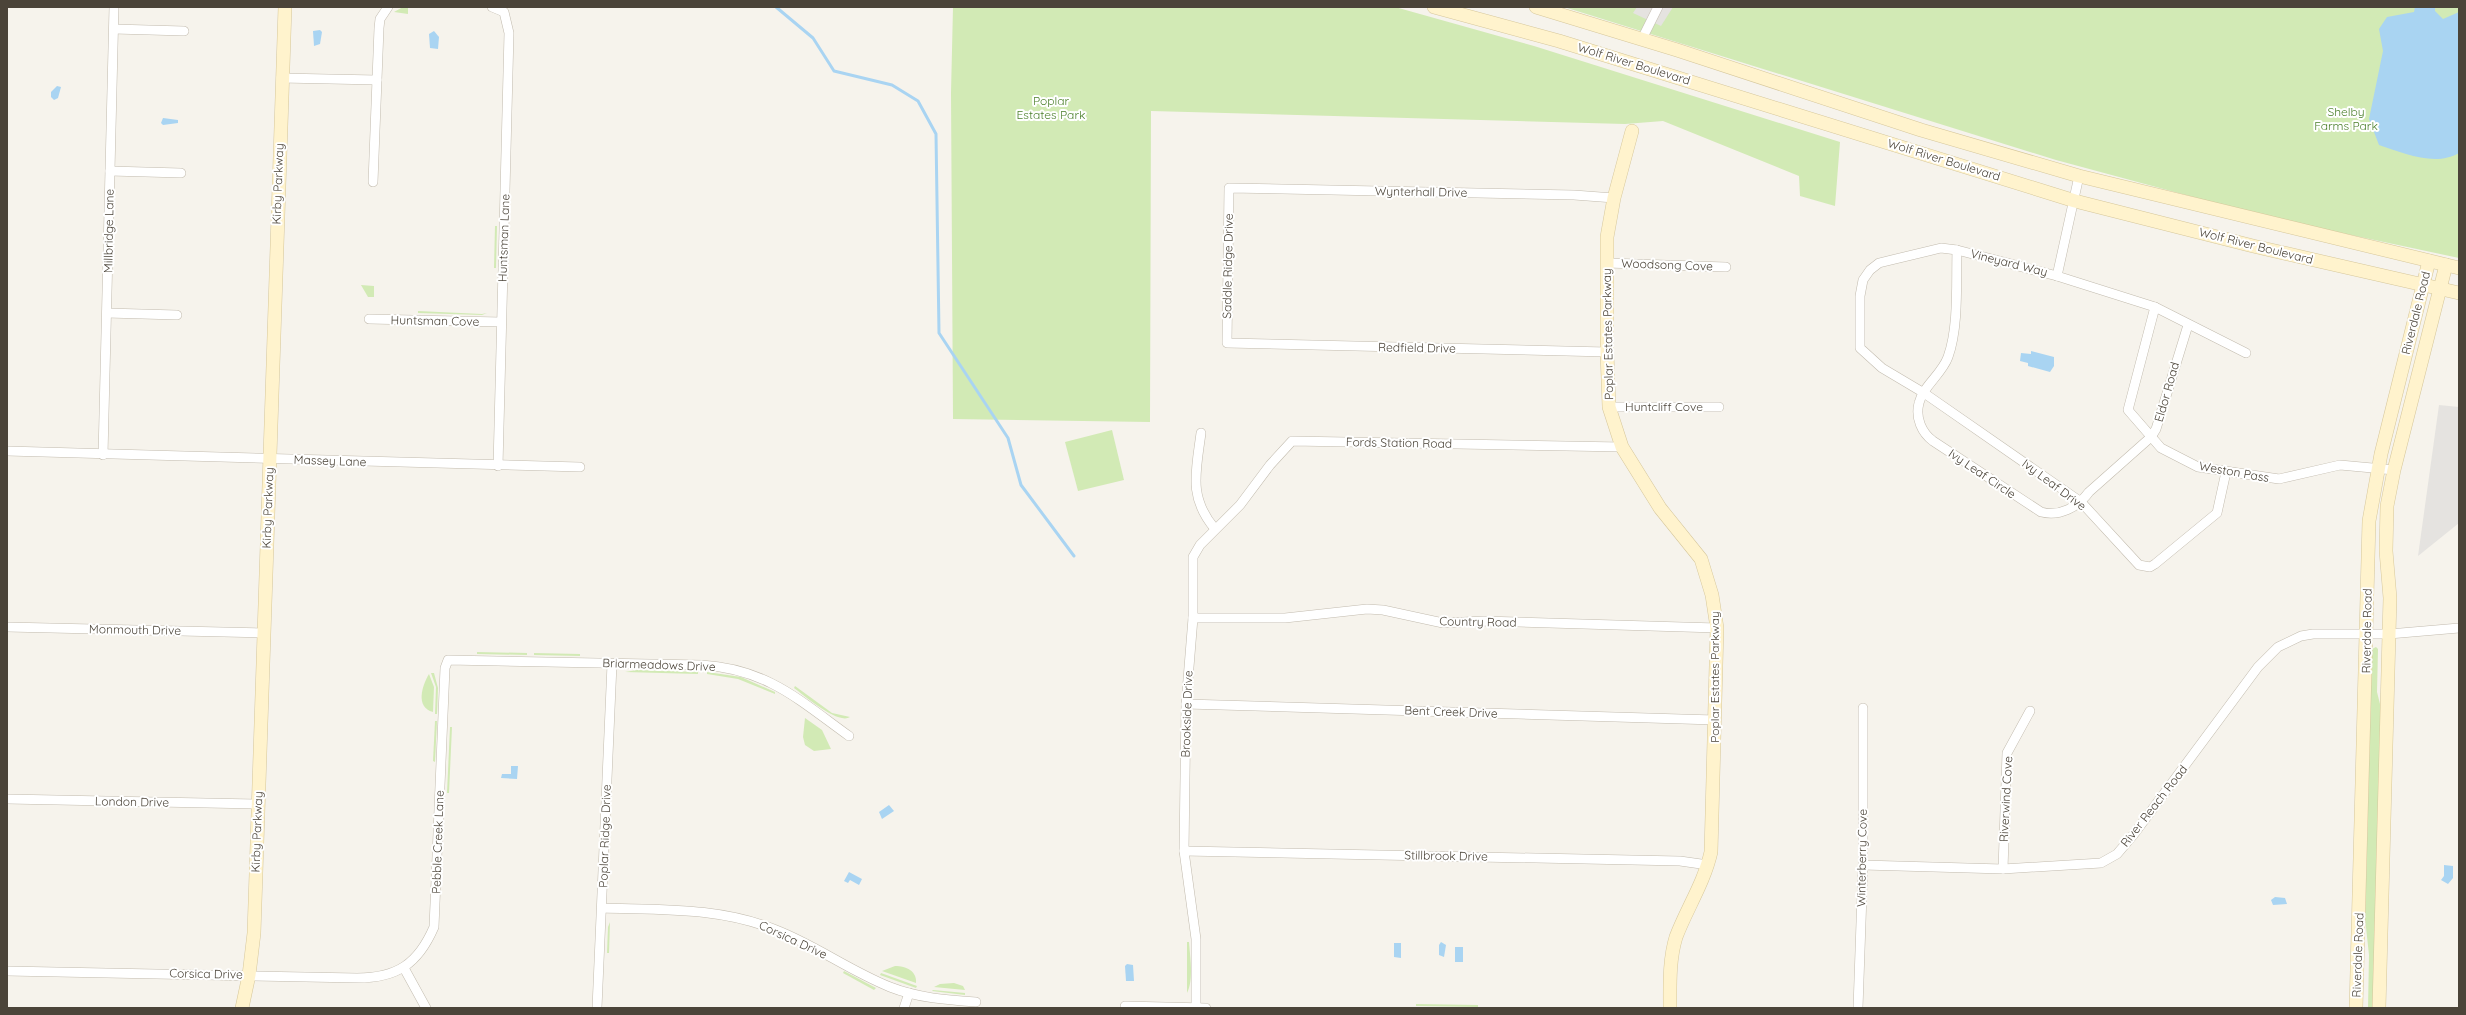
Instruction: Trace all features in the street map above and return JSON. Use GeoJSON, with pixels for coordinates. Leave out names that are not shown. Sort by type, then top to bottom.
{"type":"FeatureCollection","features":[{"type":"Feature","properties":{"kind":"main road","name":"Kirby Parkway"},"geometry":{"type":"LineString","coordinates":[[242,1008],[249,975],[254,933],[281,78],[285,7]]}},
{"type":"Feature","properties":{"kind":"main road","name":"Wolf River Boulevard"},"geometry":{"type":"LineString","coordinates":[[1434,7],[1566,43],[2074,201],[2253,246],[2459,293]]}},
{"type":"Feature","properties":{"kind":"main road","name":"Wolf River Boulevard"},"geometry":{"type":"LineString","coordinates":[[1536,7],[1642,39],[1921,130],[2079,176],[2429,262],[2453,266]]}},
{"type":"Feature","properties":{"kind":"main road","name":"Poplar Estates Parkway"},"geometry":{"type":"LineString","coordinates":[[1632,131],[1614,198],[1607,237],[1607,352],[1609,407],[1622,447],[1660,508],[1701,559],[1712,595],[1717,628],[1712,842],[1708,865],[1676,939],[1671,971],[1670,1008]]}},
{"type":"Feature","properties":{"kind":"main road","name":"Riverdale Road"},"geometry":{"type":"LineString","coordinates":[[2356,1008],[2370,521],[2378,467],[2429,262]]}},
{"type":"Feature","properties":{"kind":"main road","name":"Riverdale Road"},"geometry":{"type":"LineString","coordinates":[[2379,1008],[2390,634],[2390,598],[2386,551],[2388,506],[2394,470],[2441,290],[2453,266]]}},
{"type":"Feature","properties":{"kind":"street","name":"Millbridge Lane"},"geometry":{"type":"LineString","coordinates":[[103,455],[114,7]]}},
{"type":"Feature","properties":{"kind":"street"},"geometry":{"type":"LineString","coordinates":[[373,182],[379,28],[380,19],[388,7]]}},
{"type":"Feature","properties":{"kind":"street","name":"Huntsman Lane"},"geometry":{"type":"LineString","coordinates":[[492,7],[504,12],[509,33],[498,466]]}},
{"type":"Feature","properties":{"kind":"street"},"geometry":{"type":"LineString","coordinates":[[1642,39],[1658,7]]}},
{"type":"Feature","properties":{"kind":"street"},"geometry":{"type":"LineString","coordinates":[[114,29],[184,32]]}},
{"type":"Feature","properties":{"kind":"street"},"geometry":{"type":"LineString","coordinates":[[281,78],[377,80]]}},
{"type":"Feature","properties":{"kind":"street"},"geometry":{"type":"LineString","coordinates":[[110,171],[181,173]]}},
{"type":"Feature","properties":{"kind":"street"},"geometry":{"type":"LineString","coordinates":[[2057,276],[2079,176]]}},
{"type":"Feature","properties":{"kind":"street","name":"Wynterhall Drive"},"geometry":{"type":"LineString","coordinates":[[1229,188],[1574,195],[1614,198]]}},
{"type":"Feature","properties":{"kind":"street","name":"Saddle Ridge Drive"},"geometry":{"type":"LineString","coordinates":[[1227,343],[1229,188]]}},
{"type":"Feature","properties":{"kind":"street","name":"Vineyard Way"},"geometry":{"type":"LineString","coordinates":[[1882,368],[1860,348],[1860,296],[1866,275],[1874,266],[1894,259],[1941,248],[1957,250],[2057,276],[2155,307],[2246,353]]}},
{"type":"Feature","properties":{"kind":"street","name":"Ivy Leaf Circle"},"geometry":{"type":"LineString","coordinates":[[1957,250],[1952,345],[1944,365],[1924,393],[1919,403],[1918,415],[1927,436],[2041,512],[2050,514],[2060,513],[2081,502]]}},
{"type":"Feature","properties":{"kind":"street","name":"Woodsong Cove"},"geometry":{"type":"LineString","coordinates":[[1607,263],[1726,267]]}},
{"type":"Feature","properties":{"kind":"street","name":"Weston Pass"},"geometry":{"type":"LineString","coordinates":[[2155,307],[2128,410],[2161,448],[2198,467],[2279,479],[2340,465],[2378,467],[2394,470]]}},
{"type":"Feature","properties":{"kind":"street"},"geometry":{"type":"LineString","coordinates":[[107,313],[177,314]]}},
{"type":"Feature","properties":{"kind":"street","name":"Huntsman Cove"},"geometry":{"type":"LineString","coordinates":[[369,319],[501,322]]}},
{"type":"Feature","properties":{"kind":"street","name":"Eldor Road"},"geometry":{"type":"LineString","coordinates":[[2081,502],[2089,492],[2151,437],[2156,429],[2188,325]]}},
{"type":"Feature","properties":{"kind":"street","name":"Redfield Drive"},"geometry":{"type":"LineString","coordinates":[[1227,343],[1607,352]]}},
{"type":"Feature","properties":{"kind":"street","name":"Ivy Leaf Drive"},"geometry":{"type":"LineString","coordinates":[[1882,368],[1924,393],[2081,502],[2139,565],[2150,567],[2217,513],[2226,472]]}},
{"type":"Feature","properties":{"kind":"street","name":"Huntcliff Cove"},"geometry":{"type":"LineString","coordinates":[[1609,407],[1719,407]]}},
{"type":"Feature","properties":{"kind":"street"},"geometry":{"type":"LineString","coordinates":[[1201,434],[1197,469],[1197,499],[1202,512],[1215,529]]}},
{"type":"Feature","properties":{"kind":"street","name":"Fords Station Road"},"geometry":{"type":"LineString","coordinates":[[1215,529],[1240,505],[1270,465],[1292,441],[1622,447]]}},
{"type":"Feature","properties":{"kind":"street","name":"Massey Lane"},"geometry":{"type":"LineString","coordinates":[[7,451],[580,468]]}},
{"type":"Feature","properties":{"kind":"street","name":"Brookside Drive"},"geometry":{"type":"LineString","coordinates":[[1196,1008],[1196,939],[1184,851],[1186,704],[1193,618],[1193,557],[1200,545],[1215,529]]}},
{"type":"Feature","properties":{"kind":"street","name":"Country Road"},"geometry":{"type":"LineString","coordinates":[[1193,618],[1285,618],[1339,611],[1383,610],[1443,623],[1484,621],[1717,628]]}},
{"type":"Feature","properties":{"kind":"street","name":"Monmouth Drive"},"geometry":{"type":"LineString","coordinates":[[7,627],[263,633]]}},
{"type":"Feature","properties":{"kind":"street","name":"River Reach Road"},"geometry":{"type":"LineString","coordinates":[[1863,865],[2003,869],[2101,863],[2117,854],[2258,666],[2278,647],[2297,638],[2313,634],[2390,634],[2459,628]]}},
{"type":"Feature","properties":{"kind":"street","name":"Briarmeadows Drive"},"geometry":{"type":"LineString","coordinates":[[448,660],[716,666],[746,671],[783,688],[849,736]]}},
{"type":"Feature","properties":{"kind":"street","name":"Pebble Creek Lane"},"geometry":{"type":"LineString","coordinates":[[404,968],[424,948],[434,927],[445,668],[448,660]]}},
{"type":"Feature","properties":{"kind":"street","name":"Poplar Ridge Drive"},"geometry":{"type":"LineString","coordinates":[[597,1008],[612,664]]}},
{"type":"Feature","properties":{"kind":"street","name":"Bent Creek Drive"},"geometry":{"type":"LineString","coordinates":[[1186,704],[1716,720]]}},
{"type":"Feature","properties":{"kind":"street","name":"Winterberry Cove"},"geometry":{"type":"LineString","coordinates":[[1858,1008],[1863,865],[1863,708]]}},
{"type":"Feature","properties":{"kind":"street","name":"Riverwind Cove"},"geometry":{"type":"LineString","coordinates":[[2003,869],[2007,753],[2030,711]]}},
{"type":"Feature","properties":{"kind":"street","name":"London Drive"},"geometry":{"type":"LineString","coordinates":[[7,799],[257,804]]}},
{"type":"Feature","properties":{"kind":"street","name":"Stillbrook Drive"},"geometry":{"type":"LineString","coordinates":[[1184,851],[1666,861],[1708,865]]}},
{"type":"Feature","properties":{"kind":"street","name":"Corsica Drive"},"geometry":{"type":"LineString","coordinates":[[602,908],[697,911],[737,917],[776,930],[881,983],[909,993],[940,1000],[976,1002]]}},
{"type":"Feature","properties":{"kind":"street"},"geometry":{"type":"LineString","coordinates":[[404,968],[426,1008]]}},
{"type":"Feature","properties":{"kind":"street","name":"Corsica Drive"},"geometry":{"type":"LineString","coordinates":[[7,971],[372,978],[385,976],[404,968]]}},
{"type":"Feature","properties":{"kind":"street"},"geometry":{"type":"LineString","coordinates":[[904,1008],[909,993]]}},
{"type":"Feature","properties":{"kind":"street"},"geometry":{"type":"LineString","coordinates":[[1126,1006],[1206,1008]]}},
{"type":"Feature","properties":{"kind":"green space"},"geometry":{"type":"Polygon","coordinates":[[[403,7],[408,7],[408,14],[394,12],[403,7]]]}},
{"type":"Feature","properties":{"kind":"green space","name":"Poplar Estates Park"},"geometry":{"type":"Polygon","coordinates":[[[953,7],[1395,7],[1534,46],[1840,142],[1835,206],[1800,196],[1799,176],[1663,121],[1625,124],[1151,111],[1150,422],[953,419],[951,93],[953,7]]]}},
{"type":"Feature","properties":{"kind":"green space","name":"Shelby Farms Park"},"geometry":{"type":"Polygon","coordinates":[[[1564,7],[2459,7],[2459,258],[2323,229],[2208,201],[2056,160],[1564,7]]]}},
{"type":"Feature","properties":{"kind":"green space"},"geometry":{"type":"Polygon","coordinates":[[[495,226],[497,226],[496,268],[494,268],[495,226]]]}},
{"type":"Feature","properties":{"kind":"green space"},"geometry":{"type":"Polygon","coordinates":[[[361,285],[374,286],[374,297],[368,297],[361,285]]]}},
{"type":"Feature","properties":{"kind":"green space"},"geometry":{"type":"Polygon","coordinates":[[[418,311],[487,313],[482,315],[418,313],[418,311]]]}},
{"type":"Feature","properties":{"kind":"green space"},"geometry":{"type":"Polygon","coordinates":[[[1112,430],[1124,480],[1078,491],[1065,442],[1112,430]]]}},
{"type":"Feature","properties":{"kind":"green space"},"geometry":{"type":"Polygon","coordinates":[[[2376,647],[2378,649],[2377,692],[2382,712],[2374,1008],[2368,1008],[2369,955],[2365,918],[2372,649],[2376,647]]]}},
{"type":"Feature","properties":{"kind":"green space"},"geometry":{"type":"Polygon","coordinates":[[[477,652],[527,653],[527,655],[477,654],[477,652]]]}},
{"type":"Feature","properties":{"kind":"green space"},"geometry":{"type":"Polygon","coordinates":[[[534,653],[580,654],[580,656],[534,655],[534,653]]]}},
{"type":"Feature","properties":{"kind":"green space"},"geometry":{"type":"Polygon","coordinates":[[[637,670],[698,672],[698,674],[625,672],[637,670]]]}},
{"type":"Feature","properties":{"kind":"green space"},"geometry":{"type":"Polygon","coordinates":[[[707,672],[741,677],[775,692],[775,694],[738,679],[707,674],[707,672]]]}},
{"type":"Feature","properties":{"kind":"green space"},"geometry":{"type":"Polygon","coordinates":[[[431,673],[434,673],[438,688],[437,714],[435,714],[436,687],[431,673]]]}},
{"type":"Feature","properties":{"kind":"green space"},"geometry":{"type":"Polygon","coordinates":[[[429,674],[434,687],[433,712],[424,706],[422,701],[422,690],[429,674]]]}},
{"type":"Feature","properties":{"kind":"green space"},"geometry":{"type":"Polygon","coordinates":[[[795,686],[832,713],[850,717],[838,717],[830,713],[813,703],[794,688],[795,686]]]}},
{"type":"Feature","properties":{"kind":"green space"},"geometry":{"type":"Polygon","coordinates":[[[805,718],[822,730],[831,749],[814,751],[805,745],[803,737],[805,718]]]}},
{"type":"Feature","properties":{"kind":"green space"},"geometry":{"type":"Polygon","coordinates":[[[435,721],[437,721],[435,762],[433,761],[435,721]]]}},
{"type":"Feature","properties":{"kind":"green space"},"geometry":{"type":"Polygon","coordinates":[[[450,727],[452,727],[449,793],[447,793],[450,727]]]}},
{"type":"Feature","properties":{"kind":"green space"},"geometry":{"type":"Polygon","coordinates":[[[610,922],[609,953],[607,953],[608,927],[610,922]]]}},
{"type":"Feature","properties":{"kind":"green space"},"geometry":{"type":"Polygon","coordinates":[[[1187,942],[1189,942],[1191,968],[1190,982],[1187,993],[1187,942]]]}},
{"type":"Feature","properties":{"kind":"green space"},"geometry":{"type":"Polygon","coordinates":[[[895,966],[907,968],[913,972],[916,983],[882,971],[895,966]]]}},
{"type":"Feature","properties":{"kind":"green space"},"geometry":{"type":"Polygon","coordinates":[[[844,971],[876,988],[874,990],[843,973],[844,971]]]}},
{"type":"Feature","properties":{"kind":"green space"},"geometry":{"type":"Polygon","coordinates":[[[881,973],[917,986],[916,988],[880,975],[881,973]]]}},
{"type":"Feature","properties":{"kind":"green space"},"geometry":{"type":"Polygon","coordinates":[[[954,983],[963,986],[965,990],[934,987],[940,984],[954,983]]]}},
{"type":"Feature","properties":{"kind":"green space"},"geometry":{"type":"Polygon","coordinates":[[[932,991],[965,993],[965,995],[932,991]]]}},
{"type":"Feature","properties":{"kind":"green space"},"geometry":{"type":"Polygon","coordinates":[[[1416,1004],[1478,1005],[1478,1007],[1416,1006],[1416,1004]]]}},
{"type":"Feature","properties":{"kind":"shaded area"},"geometry":{"type":"Polygon","coordinates":[[[1637,7],[1673,7],[1661,26],[1633,13],[1637,7]]]}},
{"type":"Feature","properties":{"kind":"shaded area"},"geometry":{"type":"Polygon","coordinates":[[[2439,405],[2459,407],[2459,523],[2418,556],[2439,405]]]}},
{"type":"Feature","properties":{"kind":"water"},"geometry":{"type":"Polygon","coordinates":[[[2415,7],[2435,7],[2435,11],[2443,19],[2459,12],[2459,153],[2440,159],[2429,159],[2409,155],[2379,145],[2369,119],[2383,51],[2379,29],[2387,17],[2414,12],[2415,7]]]}},
{"type":"Feature","properties":{"kind":"water"},"geometry":{"type":"Polygon","coordinates":[[[320,30],[322,32],[320,44],[314,46],[313,31],[320,30]]]}},
{"type":"Feature","properties":{"kind":"water"},"geometry":{"type":"Polygon","coordinates":[[[434,31],[439,37],[438,49],[430,48],[429,34],[434,31]]]}},
{"type":"Feature","properties":{"kind":"water"},"geometry":{"type":"Polygon","coordinates":[[[57,86],[61,87],[58,98],[54,100],[51,97],[51,92],[57,86]]]}},
{"type":"Feature","properties":{"kind":"water"},"geometry":{"type":"Polygon","coordinates":[[[163,118],[178,120],[178,123],[163,125],[161,123],[163,118]]]}},
{"type":"Feature","properties":{"kind":"water"},"geometry":{"type":"Polygon","coordinates":[[[2031,351],[2054,357],[2054,366],[2050,372],[2028,366],[2028,363],[2020,361],[2021,353],[2031,354],[2031,351]]]}},
{"type":"Feature","properties":{"kind":"water"},"geometry":{"type":"Polygon","coordinates":[[[511,766],[518,766],[517,779],[501,778],[502,774],[511,774],[511,766]]]}},
{"type":"Feature","properties":{"kind":"water"},"geometry":{"type":"Polygon","coordinates":[[[889,805],[894,811],[882,819],[879,812],[889,805]]]}},
{"type":"Feature","properties":{"kind":"water"},"geometry":{"type":"Polygon","coordinates":[[[2444,865],[2453,866],[2453,878],[2448,884],[2441,880],[2444,876],[2444,865]]]}},
{"type":"Feature","properties":{"kind":"water"},"geometry":{"type":"Polygon","coordinates":[[[849,872],[862,879],[859,885],[850,880],[848,883],[844,881],[849,872]]]}},
{"type":"Feature","properties":{"kind":"water"},"geometry":{"type":"Polygon","coordinates":[[[2275,897],[2285,898],[2287,904],[2273,905],[2271,900],[2275,897]]]}},
{"type":"Feature","properties":{"kind":"water"},"geometry":{"type":"Polygon","coordinates":[[[1441,942],[1446,945],[1444,957],[1439,955],[1439,945],[1441,942]]]}},
{"type":"Feature","properties":{"kind":"water"},"geometry":{"type":"Polygon","coordinates":[[[1394,943],[1401,943],[1401,958],[1394,957],[1394,943]]]}},
{"type":"Feature","properties":{"kind":"water"},"geometry":{"type":"Polygon","coordinates":[[[1455,947],[1463,947],[1463,962],[1455,962],[1455,947]]]}},
{"type":"Feature","properties":{"kind":"water"},"geometry":{"type":"Polygon","coordinates":[[[1127,964],[1133,965],[1134,981],[1126,981],[1125,966],[1127,964]]]}},
{"type":"Feature","properties":{"kind":"waterway"},"geometry":{"type":"LineString","coordinates":[[776,7],[813,38],[834,71],[892,85],[918,101],[936,134],[939,333],[1008,438],[1021,485],[1074,556]]}}]}
